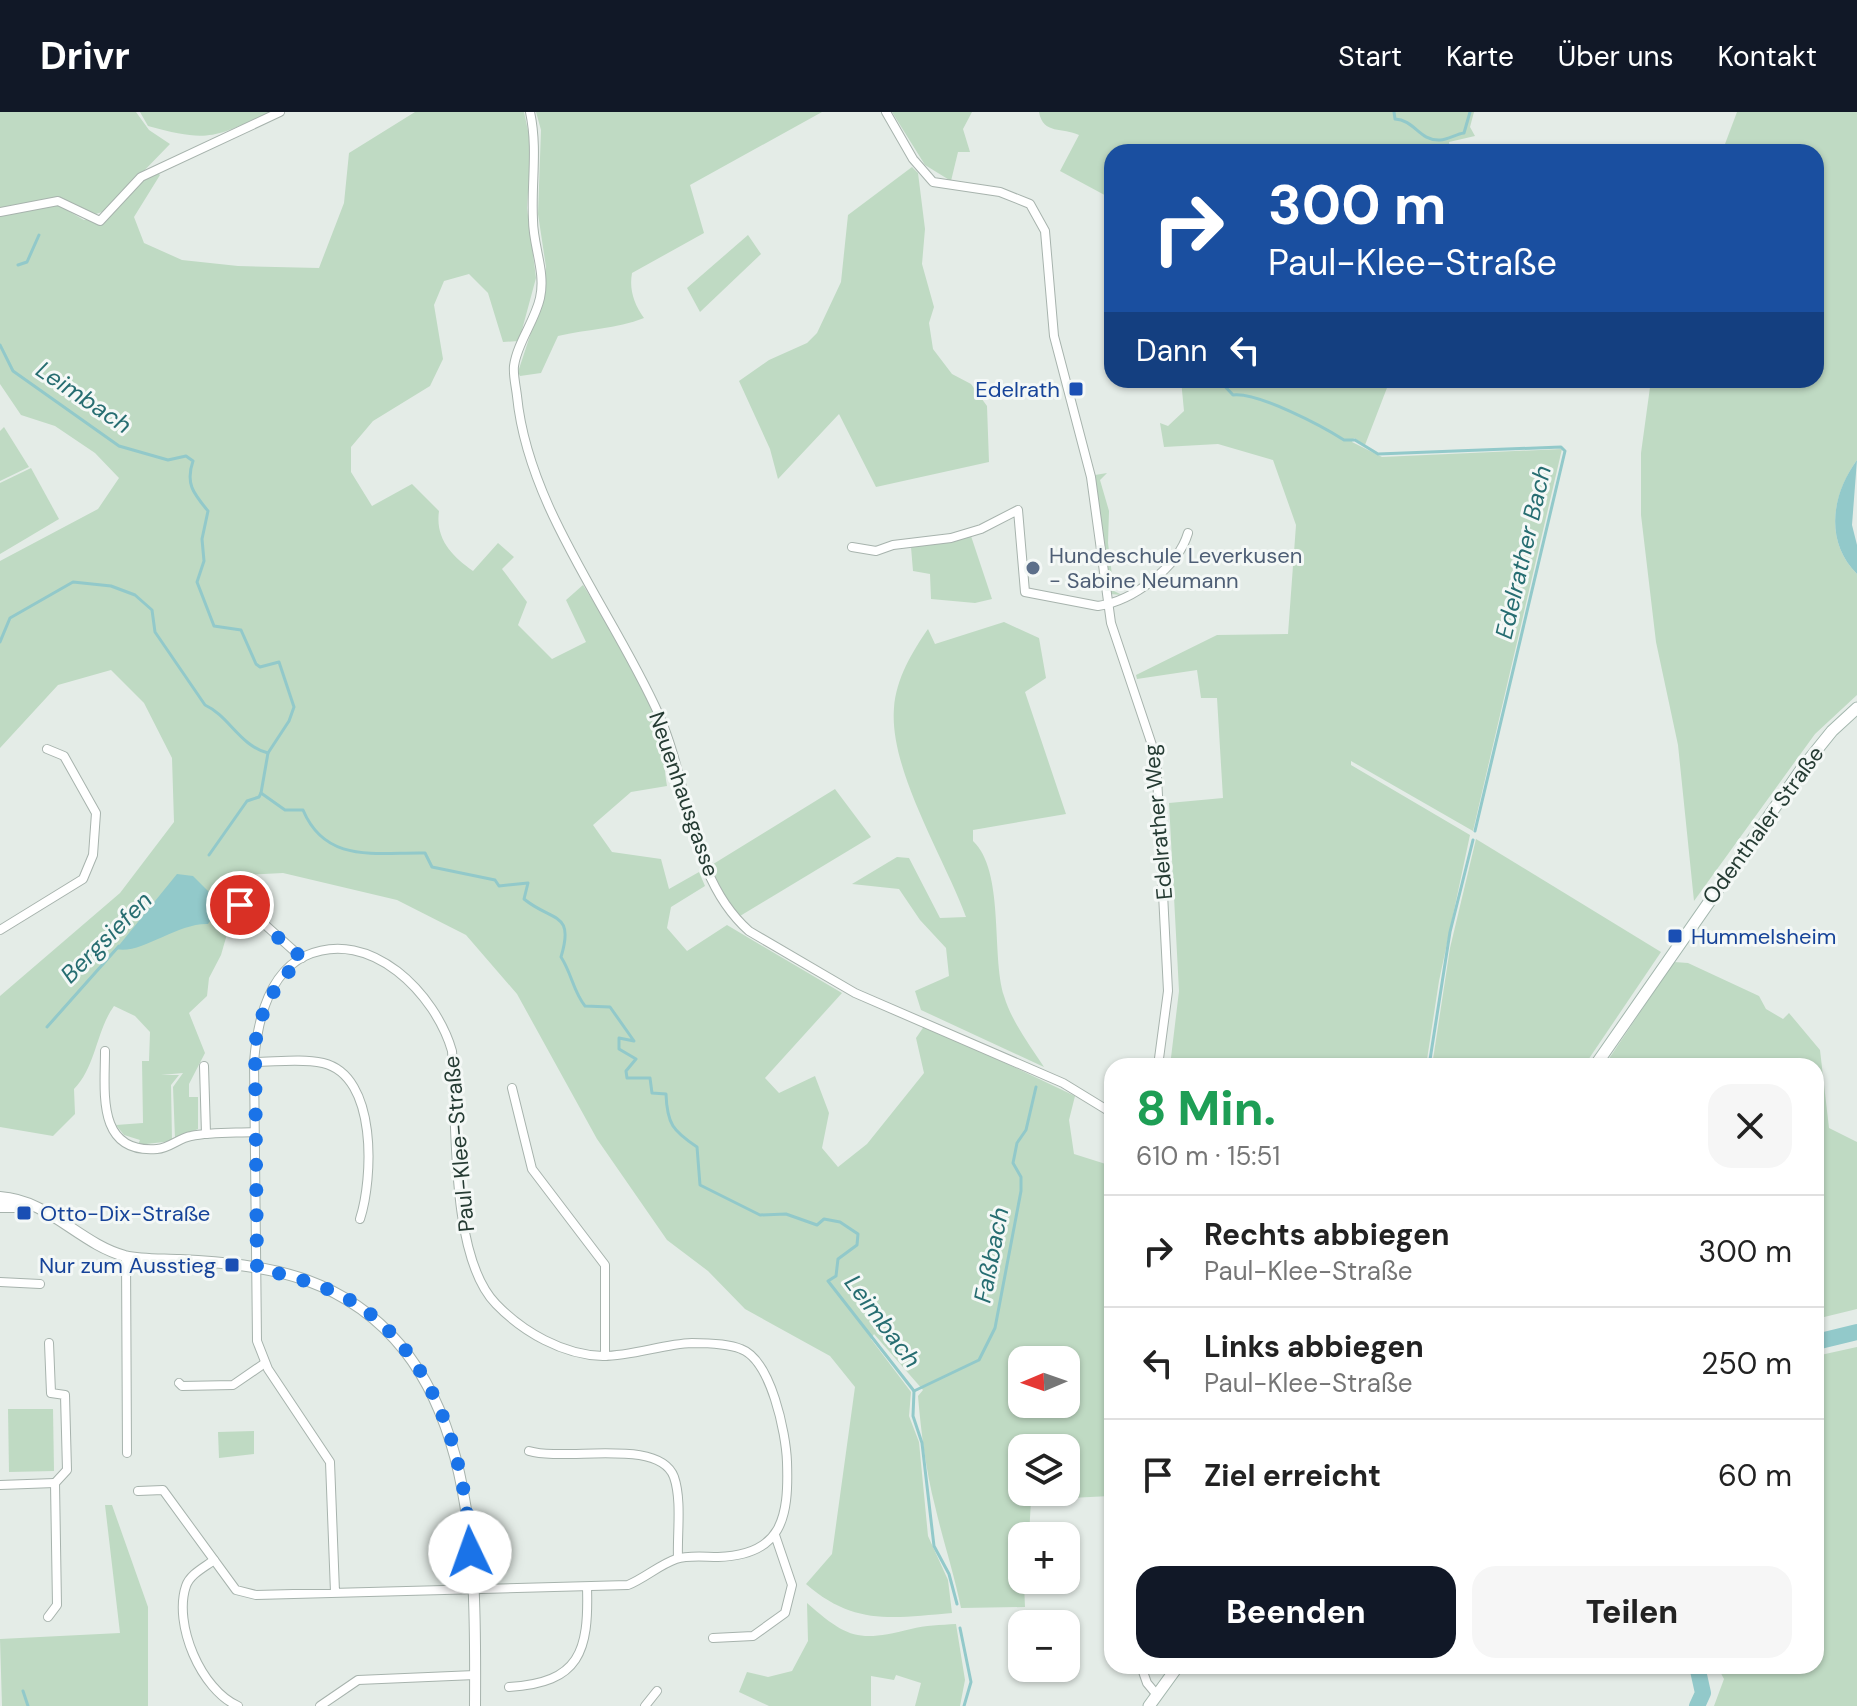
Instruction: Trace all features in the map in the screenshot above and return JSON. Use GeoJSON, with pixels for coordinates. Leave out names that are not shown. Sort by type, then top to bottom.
{"type":"FeatureCollection","features":[{"type":"Feature","properties":{"kind":"main road","name":"Odenthaler Straße"},"geometry":{"type":"LineString","coordinates":[[1601,1058],[1809,759],[1857,708]]}},
{"type":"Feature","properties":{"kind":"main road"},"geometry":{"type":"LineString","coordinates":[[1149,1706],[1172,1674]]}},
{"type":"Feature","properties":{"kind":"street"},"geometry":{"type":"LineString","coordinates":[[0,212],[58,201],[100,221],[141,177],[280,112]]}},
{"type":"Feature","properties":{"kind":"street","name":"Neuenhausgasse"},"geometry":{"type":"LineString","coordinates":[[530,112],[536,139],[532,224],[539,249],[541,297],[514,366],[520,430],[558,524],[660,717],[699,847],[719,894],[734,918],[749,931],[855,993],[1063,1083],[1104,1108]]}},
{"type":"Feature","properties":{"kind":"street","name":"Edelrather Weg"},"geometry":{"type":"LineString","coordinates":[[886,112],[913,159],[933,182],[1000,192],[1030,204],[1045,231],[1054,336],[1091,477],[1108,605],[1156,757],[1168,991],[1159,1058]]}},
{"type":"Feature","properties":{"kind":"street"},"geometry":{"type":"LineString","coordinates":[[852,547],[876,551],[893,545],[951,538],[1018,510],[1025,592],[1098,606],[1108,605],[1152,581],[1184,548],[1188,533]]}},
{"type":"Feature","properties":{"kind":"street"},"geometry":{"type":"LineString","coordinates":[[0,930],[83,879],[93,855],[96,813],[64,756],[47,749]]}},
{"type":"Feature","properties":{"kind":"street"},"geometry":{"type":"LineString","coordinates":[[233,896],[302,958],[273,988],[259,1022],[254,1062],[257,1341],[265,1363],[330,1462],[335,1592]]}},
{"type":"Feature","properties":{"kind":"street","name":"Paul-Klee-Straße"},"geometry":{"type":"LineString","coordinates":[[302,958],[320,951],[343,950],[379,961],[413,983],[438,1014],[452,1051],[463,1218],[474,1266],[494,1302],[527,1329],[570,1351],[605,1356],[693,1343],[742,1349],[763,1369],[779,1412],[787,1450],[788,1494],[775,1535]]}},
{"type":"Feature","properties":{"kind":"street"},"geometry":{"type":"LineString","coordinates":[[105,1051],[107,1121],[124,1143],[137,1149],[157,1149],[172,1146],[188,1136],[254,1132]]}},
{"type":"Feature","properties":{"kind":"street"},"geometry":{"type":"LineString","coordinates":[[254,1062],[323,1063],[349,1078],[362,1099],[365,1115],[367,1197],[360,1219]]}},
{"type":"Feature","properties":{"kind":"street"},"geometry":{"type":"LineString","coordinates":[[204,1066],[206,1134]]}},
{"type":"Feature","properties":{"kind":"street"},"geometry":{"type":"LineString","coordinates":[[512,1088],[532,1169],[605,1265],[605,1356]]}},
{"type":"Feature","properties":{"kind":"street"},"geometry":{"type":"LineString","coordinates":[[0,1197],[18,1198],[38,1207],[126,1256],[257,1268],[306,1280],[375,1317],[432,1393],[458,1463],[468,1510],[475,1706]]}},
{"type":"Feature","properties":{"kind":"street"},"geometry":{"type":"LineString","coordinates":[[0,1207],[38,1207]]}},
{"type":"Feature","properties":{"kind":"street"},"geometry":{"type":"LineString","coordinates":[[126,1256],[127,1453]]}},
{"type":"Feature","properties":{"kind":"street"},"geometry":{"type":"LineString","coordinates":[[0,1282],[40,1284]]}},
{"type":"Feature","properties":{"kind":"street"},"geometry":{"type":"LineString","coordinates":[[48,1617],[57,1605],[55,1483],[67,1470],[65,1395],[51,1393],[49,1343]]}},
{"type":"Feature","properties":{"kind":"street"},"geometry":{"type":"LineString","coordinates":[[179,1383],[182,1386],[233,1385],[265,1363]]}},
{"type":"Feature","properties":{"kind":"street"},"geometry":{"type":"LineString","coordinates":[[529,1451],[568,1456],[640,1453],[662,1460],[674,1477],[678,1558]]}},
{"type":"Feature","properties":{"kind":"street"},"geometry":{"type":"LineString","coordinates":[[0,1485],[55,1483]]}},
{"type":"Feature","properties":{"kind":"street"},"geometry":{"type":"LineString","coordinates":[[138,1491],[163,1490],[236,1590],[256,1595],[628,1585],[678,1558],[745,1556],[766,1546],[775,1535]]}},
{"type":"Feature","properties":{"kind":"street"},"geometry":{"type":"LineString","coordinates":[[713,1638],[753,1636],[785,1613],[792,1585],[775,1535]]}},
{"type":"Feature","properties":{"kind":"street"},"geometry":{"type":"LineString","coordinates":[[214,1560],[196,1573],[186,1586],[184,1631],[194,1657],[220,1694],[238,1706]]}},
{"type":"Feature","properties":{"kind":"street"},"geometry":{"type":"LineString","coordinates":[[509,1687],[547,1682],[565,1673],[576,1661],[585,1646],[589,1626],[587,1587]]}},
{"type":"Feature","properties":{"kind":"street"},"geometry":{"type":"LineString","coordinates":[[1144,1674],[1157,1695]]}},
{"type":"Feature","properties":{"kind":"street"},"geometry":{"type":"LineString","coordinates":[[320,1706],[358,1680],[475,1675]]}},
{"type":"Feature","properties":{"kind":"street"},"geometry":{"type":"LineString","coordinates":[[645,1706],[657,1691]]}},
{"type":"Feature","properties":{"kind":"green space"},"geometry":{"type":"Polygon","coordinates":[[[0,112],[136,112],[149,130],[170,144],[105,211],[93,215],[58,199],[0,209],[0,112]]]}},
{"type":"Feature","properties":{"kind":"green space"},"geometry":{"type":"Polygon","coordinates":[[[140,112],[271,112],[223,132],[199,136],[148,126],[140,112]]]}},
{"type":"Feature","properties":{"kind":"green space"},"geometry":{"type":"Polygon","coordinates":[[[415,112],[524,112],[531,145],[527,208],[536,278],[519,341],[503,342],[488,293],[469,274],[444,281],[434,305],[443,359],[430,386],[373,421],[351,447],[351,472],[372,506],[412,484],[439,511],[440,530],[447,546],[473,571],[498,543],[514,557],[502,569],[527,602],[518,625],[552,659],[586,642],[566,600],[583,585],[648,700],[660,736],[667,786],[631,792],[593,825],[612,852],[661,859],[669,889],[699,872],[705,886],[671,907],[667,928],[687,951],[727,925],[842,993],[765,1078],[779,1093],[815,1076],[829,1113],[822,1148],[838,1167],[867,1144],[924,1073],[916,1038],[925,1025],[1075,1096],[1069,1120],[1074,1154],[1104,1163],[1104,1496],[1080,1498],[1080,1434],[1008,1434],[1008,1506],[1031,1506],[1030,1522],[1008,1522],[1008,1594],[1024,1594],[1025,1607],[961,1608],[926,1465],[918,1396],[923,1390],[874,1334],[871,1339],[911,1392],[909,1416],[919,1442],[928,1536],[948,1580],[952,1613],[893,1617],[858,1613],[824,1598],[806,1584],[832,1554],[855,1387],[830,1356],[745,1309],[708,1271],[667,1240],[597,1139],[517,994],[466,935],[397,900],[283,873],[244,875],[221,955],[209,978],[207,996],[189,1013],[205,1053],[189,1084],[189,1097],[198,1097],[198,1129],[175,1139],[173,1087],[183,1073],[161,1075],[179,1075],[171,1085],[172,1141],[138,1145],[140,1140],[124,1135],[116,1125],[143,1123],[142,1061],[149,1061],[150,1032],[135,1016],[114,1006],[103,1026],[92,1060],[74,1089],[75,1114],[53,1136],[0,1127],[0,996],[120,893],[174,822],[172,758],[144,703],[111,670],[58,685],[0,748],[0,561],[98,509],[119,478],[95,453],[55,426],[21,415],[0,384],[0,212],[51,201],[84,220],[107,213],[155,170],[160,175],[134,217],[144,243],[182,260],[238,266],[319,268],[344,203],[349,153],[415,112]]]}},
{"type":"Feature","properties":{"kind":"green space"},"geometry":{"type":"Polygon","coordinates":[[[536,112],[822,112],[690,185],[704,233],[632,273],[633,297],[644,318],[558,336],[541,373],[520,376],[518,372],[542,299],[546,267],[538,214],[541,130],[536,112]]]}},
{"type":"Feature","properties":{"kind":"green space"},"geometry":{"type":"Polygon","coordinates":[[[892,112],[972,112],[963,129],[970,152],[958,152],[951,181],[925,165],[892,112]]]}},
{"type":"Feature","properties":{"kind":"green space"},"geometry":{"type":"Polygon","coordinates":[[[1039,112],[1474,112],[1470,127],[1475,136],[1449,144],[1104,144],[1104,195],[1060,171],[1079,135],[1049,127],[1039,112]]]}},
{"type":"Feature","properties":{"kind":"green space"},"geometry":{"type":"Polygon","coordinates":[[[1737,112],[1857,112],[1857,460],[1842,488],[1835,518],[1840,547],[1857,574],[1857,695],[1815,734],[1694,901],[1678,745],[1656,642],[1641,515],[1641,453],[1650,388],[1824,388],[1824,144],[1725,144],[1737,112]]]}},
{"type":"Feature","properties":{"kind":"green space"},"geometry":{"type":"Polygon","coordinates":[[[912,167],[918,173],[925,229],[922,264],[934,307],[929,323],[933,349],[952,374],[971,384],[987,406],[989,462],[876,487],[839,414],[778,479],[770,449],[739,381],[769,360],[807,343],[817,333],[841,282],[848,215],[912,167]]]}},
{"type":"Feature","properties":{"kind":"green space"},"geometry":{"type":"Polygon","coordinates":[[[748,235],[761,254],[700,312],[687,288],[748,235]]]}},
{"type":"Feature","properties":{"kind":"green space"},"geometry":{"type":"Polygon","coordinates":[[[1182,388],[1387,388],[1365,445],[1354,438],[1352,442],[1382,457],[1562,449],[1473,831],[1351,761],[1351,765],[1470,835],[1439,981],[1427,1058],[1171,1058],[1179,991],[1169,803],[1223,798],[1217,698],[1201,698],[1197,670],[1137,679],[1136,675],[1217,635],[1288,634],[1296,525],[1273,460],[1218,444],[1164,447],[1160,423],[1168,426],[1184,411],[1182,388]]]}},
{"type":"Feature","properties":{"kind":"green space"},"geometry":{"type":"Polygon","coordinates":[[[4,427],[29,467],[0,481],[0,431],[4,427]]]}},
{"type":"Feature","properties":{"kind":"green space"},"geometry":{"type":"Polygon","coordinates":[[[31,468],[59,519],[0,554],[0,483],[31,468]]]}},
{"type":"Feature","properties":{"kind":"green space"},"geometry":{"type":"Polygon","coordinates":[[[1107,473],[1100,480],[1109,511],[1108,543],[1114,591],[1122,595],[1110,594],[1095,475],[1107,473]]]}},
{"type":"Feature","properties":{"kind":"green space"},"geometry":{"type":"Polygon","coordinates":[[[971,536],[992,599],[975,603],[931,599],[930,574],[913,571],[911,547],[971,536]]]}},
{"type":"Feature","properties":{"kind":"green space"},"geometry":{"type":"Polygon","coordinates":[[[1004,622],[1039,638],[1046,678],[1025,692],[1066,814],[973,830],[973,841],[990,872],[1000,979],[1007,1006],[1044,1067],[921,1010],[915,991],[949,976],[946,948],[920,920],[899,889],[852,884],[897,857],[909,858],[940,918],[966,917],[909,786],[895,732],[895,697],[906,666],[928,629],[935,644],[1004,622]]]}},
{"type":"Feature","properties":{"kind":"green space"},"geometry":{"type":"Polygon","coordinates":[[[835,789],[871,837],[740,916],[729,905],[710,866],[835,789]]]}},
{"type":"Feature","properties":{"kind":"green space"},"geometry":{"type":"Polygon","coordinates":[[[1476,839],[1661,952],[1589,1058],[1433,1058],[1450,948],[1476,839]]]}},
{"type":"Feature","properties":{"kind":"green space"},"geometry":{"type":"Polygon","coordinates":[[[1674,962],[1688,963],[1759,996],[1766,1009],[1783,1019],[1789,1013],[1820,1050],[1821,1058],[1609,1058],[1674,962]]]}},
{"type":"Feature","properties":{"kind":"green space"},"geometry":{"type":"Polygon","coordinates":[[[1824,1085],[1829,1128],[1857,1142],[1857,1309],[1824,1317],[1824,1085]]]}},
{"type":"Feature","properties":{"kind":"green space"},"geometry":{"type":"Polygon","coordinates":[[[1857,1347],[1857,1706],[1714,1706],[1724,1679],[1721,1674],[1824,1674],[1824,1354],[1857,1347]]]}},
{"type":"Feature","properties":{"kind":"green space"},"geometry":{"type":"Polygon","coordinates":[[[8,1409],[53,1409],[54,1471],[9,1472],[8,1409]]]}},
{"type":"Feature","properties":{"kind":"green space"},"geometry":{"type":"Polygon","coordinates":[[[254,1431],[254,1454],[219,1458],[218,1432],[254,1431]]]}},
{"type":"Feature","properties":{"kind":"green space"},"geometry":{"type":"Polygon","coordinates":[[[105,1505],[112,1505],[148,1607],[148,1706],[2,1706],[0,1639],[120,1633],[105,1505]]]}},
{"type":"Feature","properties":{"kind":"green space"},"geometry":{"type":"Polygon","coordinates":[[[807,1603],[833,1624],[866,1636],[956,1624],[965,1680],[960,1706],[915,1706],[921,1683],[896,1675],[894,1680],[871,1676],[871,1706],[769,1706],[739,1692],[747,1672],[768,1677],[792,1671],[808,1641],[807,1603]]]}},
{"type":"Feature","properties":{"kind":"water"},"geometry":{"type":"Polygon","coordinates":[[[1857,460],[1852,525],[1857,545],[1857,574],[1840,547],[1835,517],[1842,488],[1857,460]]]}},
{"type":"Feature","properties":{"kind":"water"},"geometry":{"type":"Polygon","coordinates":[[[177,874],[193,876],[221,904],[208,924],[184,928],[126,950],[116,949],[177,874]]]}},
{"type":"Feature","properties":{"kind":"waterway"},"geometry":{"type":"LineString","coordinates":[[1394,112],[1395,119],[1408,123],[1427,137],[1440,140],[1464,133],[1470,112]]}},
{"type":"Feature","properties":{"kind":"waterway"},"geometry":{"type":"LineString","coordinates":[[18,265],[27,262],[39,235]]}},
{"type":"Feature","properties":{"kind":"waterway","name":"Leimbach"},"geometry":{"type":"LineString","coordinates":[[0,345],[13,371],[119,446],[168,460],[186,456],[193,461],[190,476],[192,488],[208,511],[202,539],[204,561],[197,582],[214,626],[241,630],[260,667],[279,662],[294,707],[289,721],[268,753],[261,793],[285,810],[303,810],[313,827],[339,847],[370,853],[425,853],[432,867],[495,880],[499,886],[528,883],[524,899],[563,924],[565,942],[561,957],[585,1006],[610,1007],[634,1041],[619,1038],[619,1049],[636,1059],[626,1071],[627,1078],[650,1078],[652,1093],[666,1094],[673,1126],[697,1147],[700,1185],[760,1215],[786,1214],[817,1225],[824,1219],[840,1222],[858,1234],[857,1245],[838,1259],[836,1276],[828,1281],[914,1391],[913,1416],[922,1443],[934,1546],[949,1574],[957,1604]]}},
{"type":"Feature","properties":{"kind":"waterway","name":"Edelrather Bach"},"geometry":{"type":"LineString","coordinates":[[1226,388],[1233,395],[1244,395],[1273,404],[1344,440],[1355,440],[1378,454],[1561,447],[1565,451],[1475,831]]}},
{"type":"Feature","properties":{"kind":"waterway"},"geometry":{"type":"LineString","coordinates":[[0,642],[10,618],[73,582],[111,586],[135,595],[152,610],[155,632],[205,705],[221,716],[242,738],[268,753]]}},
{"type":"Feature","properties":{"kind":"waterway","name":"Bergsiefen"},"geometry":{"type":"LineString","coordinates":[[209,855],[247,801],[259,797],[261,793]]}},
{"type":"Feature","properties":{"kind":"waterway","name":"Edelrather Bach"},"geometry":{"type":"LineString","coordinates":[[1430,1058],[1450,932],[1473,840]]}},
{"type":"Feature","properties":{"kind":"waterway","name":"Bergsiefen"},"geometry":{"type":"LineString","coordinates":[[47,1027],[119,946]]}},
{"type":"Feature","properties":{"kind":"waterway","name":"Faßbach"},"geometry":{"type":"LineString","coordinates":[[914,1391],[979,1360],[995,1328],[1021,1191],[1021,1177],[1013,1163],[1017,1143],[1026,1130],[1036,1087]]}},
{"type":"Feature","properties":{"kind":"waterway"},"geometry":{"type":"LineString","coordinates":[[1824,1340],[1857,1332]]}},
{"type":"Feature","properties":{"kind":"waterway","name":"Leimbach"},"geometry":{"type":"LineString","coordinates":[[960,1628],[971,1682],[964,1706]]}},
{"type":"Feature","properties":{"kind":"waterway"},"geometry":{"type":"LineString","coordinates":[[1697,1706],[1703,1693],[1699,1674]]}},
{"type":"Feature","properties":{"kind":"waterway"},"geometry":{"type":"LineString","coordinates":[[23,1691],[28,1706]]}},
{"type":"Feature","properties":{"kind":"place","name":"Edelrath"},"geometry":{"type":"Point","coordinates":[1076,389]}},
{"type":"Feature","properties":{"kind":"place","name":"Hundeschule Leverkusen - Sabine Neumann"},"geometry":{"type":"Point","coordinates":[1033,568]}},
{"type":"Feature","properties":{"kind":"place","name":"Hummelsheim"},"geometry":{"type":"Point","coordinates":[1675,936]}},
{"type":"Feature","properties":{"kind":"place","name":"Otto-Dix-Straße"},"geometry":{"type":"Point","coordinates":[24,1213]}},
{"type":"Feature","properties":{"kind":"place","name":"Nur zum Ausstieg"},"geometry":{"type":"Point","coordinates":[232,1265]}},
{"type":"Feature","properties":{"kind":"route"},"geometry":{"type":"LineString","coordinates":[[240,905],[302,958],[273,988],[261,1015],[255,1045],[257,1268],[306,1280],[352,1302],[375,1317],[394,1337],[432,1393],[444,1421],[465,1489],[470,1552]]}}]}
